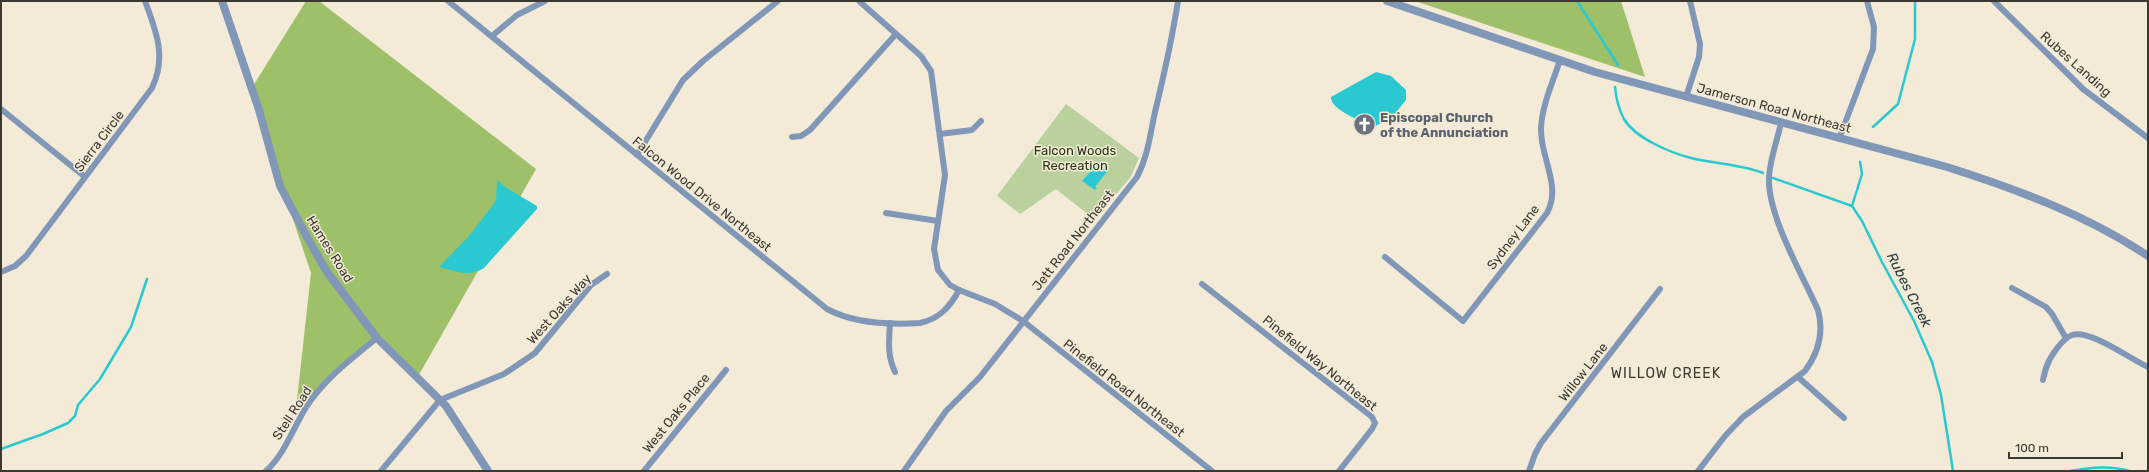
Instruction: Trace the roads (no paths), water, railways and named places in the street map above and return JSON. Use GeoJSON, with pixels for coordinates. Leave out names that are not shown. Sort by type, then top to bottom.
{"type":"FeatureCollection","features":[{"type":"Feature","properties":{"kind":"street","name":"Sierra Circle"},"geometry":{"type":"LineString","coordinates":[[1,272],[15,266],[26,256],[147,96],[155,81],[159,66],[160,50],[145,1]]}},
{"type":"Feature","properties":{"kind":"street","name":"Hames Road"},"geometry":{"type":"LineString","coordinates":[[222,1],[259,110],[280,186],[327,272],[377,338],[440,400],[460,425],[488,471]]}},
{"type":"Feature","properties":{"kind":"street","name":"Falcon Wood Drive Northeast"},"geometry":{"type":"LineString","coordinates":[[448,1],[827,309],[846,318],[908,324],[930,321],[946,310],[959,290]]}},
{"type":"Feature","properties":{"kind":"street"},"geometry":{"type":"LineString","coordinates":[[492,36],[517,15],[546,1]]}},
{"type":"Feature","properties":{"kind":"street"},"geometry":{"type":"LineString","coordinates":[[637,155],[658,124],[676,91],[692,70],[778,1]]}},
{"type":"Feature","properties":{"kind":"street","name":"Pinefield Road Northeast"},"geometry":{"type":"LineString","coordinates":[[859,1],[920,56],[930,71],[945,176],[934,249],[935,263],[943,278],[959,290],[995,304],[1023,321],[1212,471]]}},
{"type":"Feature","properties":{"kind":"street","name":"Jett Road Northeast"},"geometry":{"type":"LineString","coordinates":[[904,471],[946,411],[980,377],[1137,177],[1144,164],[1170,52],[1178,1]]}},
{"type":"Feature","properties":{"kind":"street","name":"Jamerson Road Northeast"},"geometry":{"type":"LineString","coordinates":[[1387,1],[1560,60],[1686,97],[1947,167],[1999,184],[2076,217],[2147,253]]}},
{"type":"Feature","properties":{"kind":"street"},"geometry":{"type":"LineString","coordinates":[[1686,97],[1698,57],[1700,44],[1700,35],[1693,18],[1690,1]]}},
{"type":"Feature","properties":{"kind":"street"},"geometry":{"type":"LineString","coordinates":[[1839,139],[1873,49],[1874,27],[1867,1]]}},
{"type":"Feature","properties":{"kind":"street","name":"Rubes Landing"},"geometry":{"type":"LineString","coordinates":[[1994,1],[2083,89],[2148,138]]}},
{"type":"Feature","properties":{"kind":"street"},"geometry":{"type":"LineString","coordinates":[[792,136],[801,136],[810,130],[896,34]]}},
{"type":"Feature","properties":{"kind":"street","name":"Sydney Lane"},"geometry":{"type":"LineString","coordinates":[[1385,257],[1463,321],[1546,213],[1552,203],[1551,180],[1541,130],[1544,109],[1560,60]]}},
{"type":"Feature","properties":{"kind":"street"},"geometry":{"type":"LineString","coordinates":[[1,109],[86,177]]}},
{"type":"Feature","properties":{"kind":"street"},"geometry":{"type":"LineString","coordinates":[[940,134],[972,130],[981,121]]}},
{"type":"Feature","properties":{"kind":"street"},"geometry":{"type":"LineString","coordinates":[[1698,471],[1725,436],[1743,417],[1756,406],[1798,377],[1812,361],[1817,352],[1821,322],[1815,303],[1777,221],[1770,196],[1770,169],[1781,123]]}},
{"type":"Feature","properties":{"kind":"street"},"geometry":{"type":"LineString","coordinates":[[886,213],[938,221]]}},
{"type":"Feature","properties":{"kind":"street","name":"West Oaks Way"},"geometry":{"type":"LineString","coordinates":[[440,400],[504,374],[535,353],[591,285],[607,274]]}},
{"type":"Feature","properties":{"kind":"street","name":"Pinefield Way Northeast"},"geometry":{"type":"LineString","coordinates":[[1202,284],[1372,417],[1375,423],[1372,429],[1339,471]]}},
{"type":"Feature","properties":{"kind":"street"},"geometry":{"type":"LineString","coordinates":[[2012,288],[2046,307],[2052,314],[2066,338]]}},
{"type":"Feature","properties":{"kind":"street","name":"Willow Lane"},"geometry":{"type":"LineString","coordinates":[[1529,471],[1541,443],[1660,289]]}},
{"type":"Feature","properties":{"kind":"street"},"geometry":{"type":"LineString","coordinates":[[890,323],[888,347],[889,359],[895,372]]}},
{"type":"Feature","properties":{"kind":"street"},"geometry":{"type":"LineString","coordinates":[[2043,380],[2047,361],[2066,338],[2073,335],[2092,338],[2148,367]]}},
{"type":"Feature","properties":{"kind":"street","name":"Stell Road"},"geometry":{"type":"LineString","coordinates":[[266,471],[293,433],[306,408],[323,386],[339,369],[377,338]]}},
{"type":"Feature","properties":{"kind":"street","name":"West Oaks Place"},"geometry":{"type":"LineString","coordinates":[[644,471],[726,370]]}},
{"type":"Feature","properties":{"kind":"street"},"geometry":{"type":"LineString","coordinates":[[1798,377],[1844,418]]}},
{"type":"Feature","properties":{"kind":"street"},"geometry":{"type":"LineString","coordinates":[[381,471],[440,400]]}},
{"type":"Feature","properties":{"kind":"water"},"geometry":{"type":"Polygon","coordinates":[[[1376,72],[1391,76],[1406,90],[1406,100],[1393,116],[1374,127],[1342,111],[1332,102],[1331,97],[1376,72]]]}},
{"type":"Feature","properties":{"kind":"water"},"geometry":{"type":"Polygon","coordinates":[[[1100,161],[1109,169],[1095,187],[1097,188],[1095,190],[1082,181],[1100,161]]]}},
{"type":"Feature","properties":{"kind":"water"},"geometry":{"type":"Polygon","coordinates":[[[497,180],[511,191],[537,206],[537,209],[484,268],[473,273],[462,273],[439,267],[469,236],[496,201],[497,180]]]}},
{"type":"Feature","properties":{"kind":"waterway","name":"Rubes Creek"},"geometry":{"type":"LineString","coordinates":[[1577,1],[1618,65]]}},
{"type":"Feature","properties":{"kind":"waterway"},"geometry":{"type":"LineString","coordinates":[[1873,127],[1898,104],[1915,39],[1915,1]]}},
{"type":"Feature","properties":{"kind":"waterway","name":"Rubes Creek"},"geometry":{"type":"LineString","coordinates":[[1615,87],[1620,111],[1624,119],[1636,132],[1654,144],[1683,156],[1763,173]]}},
{"type":"Feature","properties":{"kind":"waterway"},"geometry":{"type":"LineString","coordinates":[[1852,206],[1862,174],[1860,162]]}},
{"type":"Feature","properties":{"kind":"waterway","name":"Rubes Creek"},"geometry":{"type":"LineString","coordinates":[[1773,178],[1852,206],[1862,221],[1914,321],[1932,362],[1941,395],[1953,471]]}},
{"type":"Feature","properties":{"kind":"waterway"},"geometry":{"type":"LineString","coordinates":[[1,449],[43,434],[68,423],[75,416],[78,405],[100,379],[131,327],[147,279]]}},
{"type":"Feature","properties":{"kind":"waterway"},"geometry":{"type":"LineString","coordinates":[[2070,471],[2092,468],[2114,468],[2129,471]]}},
{"type":"Feature","properties":{"kind":"place","name":"Episcopal Church of the Annunciation"},"geometry":{"type":"Point","coordinates":[1364,124]}},
{"type":"Feature","properties":{"kind":"district","name":"WILLOW CREEK"},"geometry":{"type":"Point","coordinates":[1666,373]}},
{"type":"Feature","properties":{"kind":"park label","name":"Falcon Woods Recreation"},"geometry":{"type":"Point","coordinates":[1075,158]}}]}
